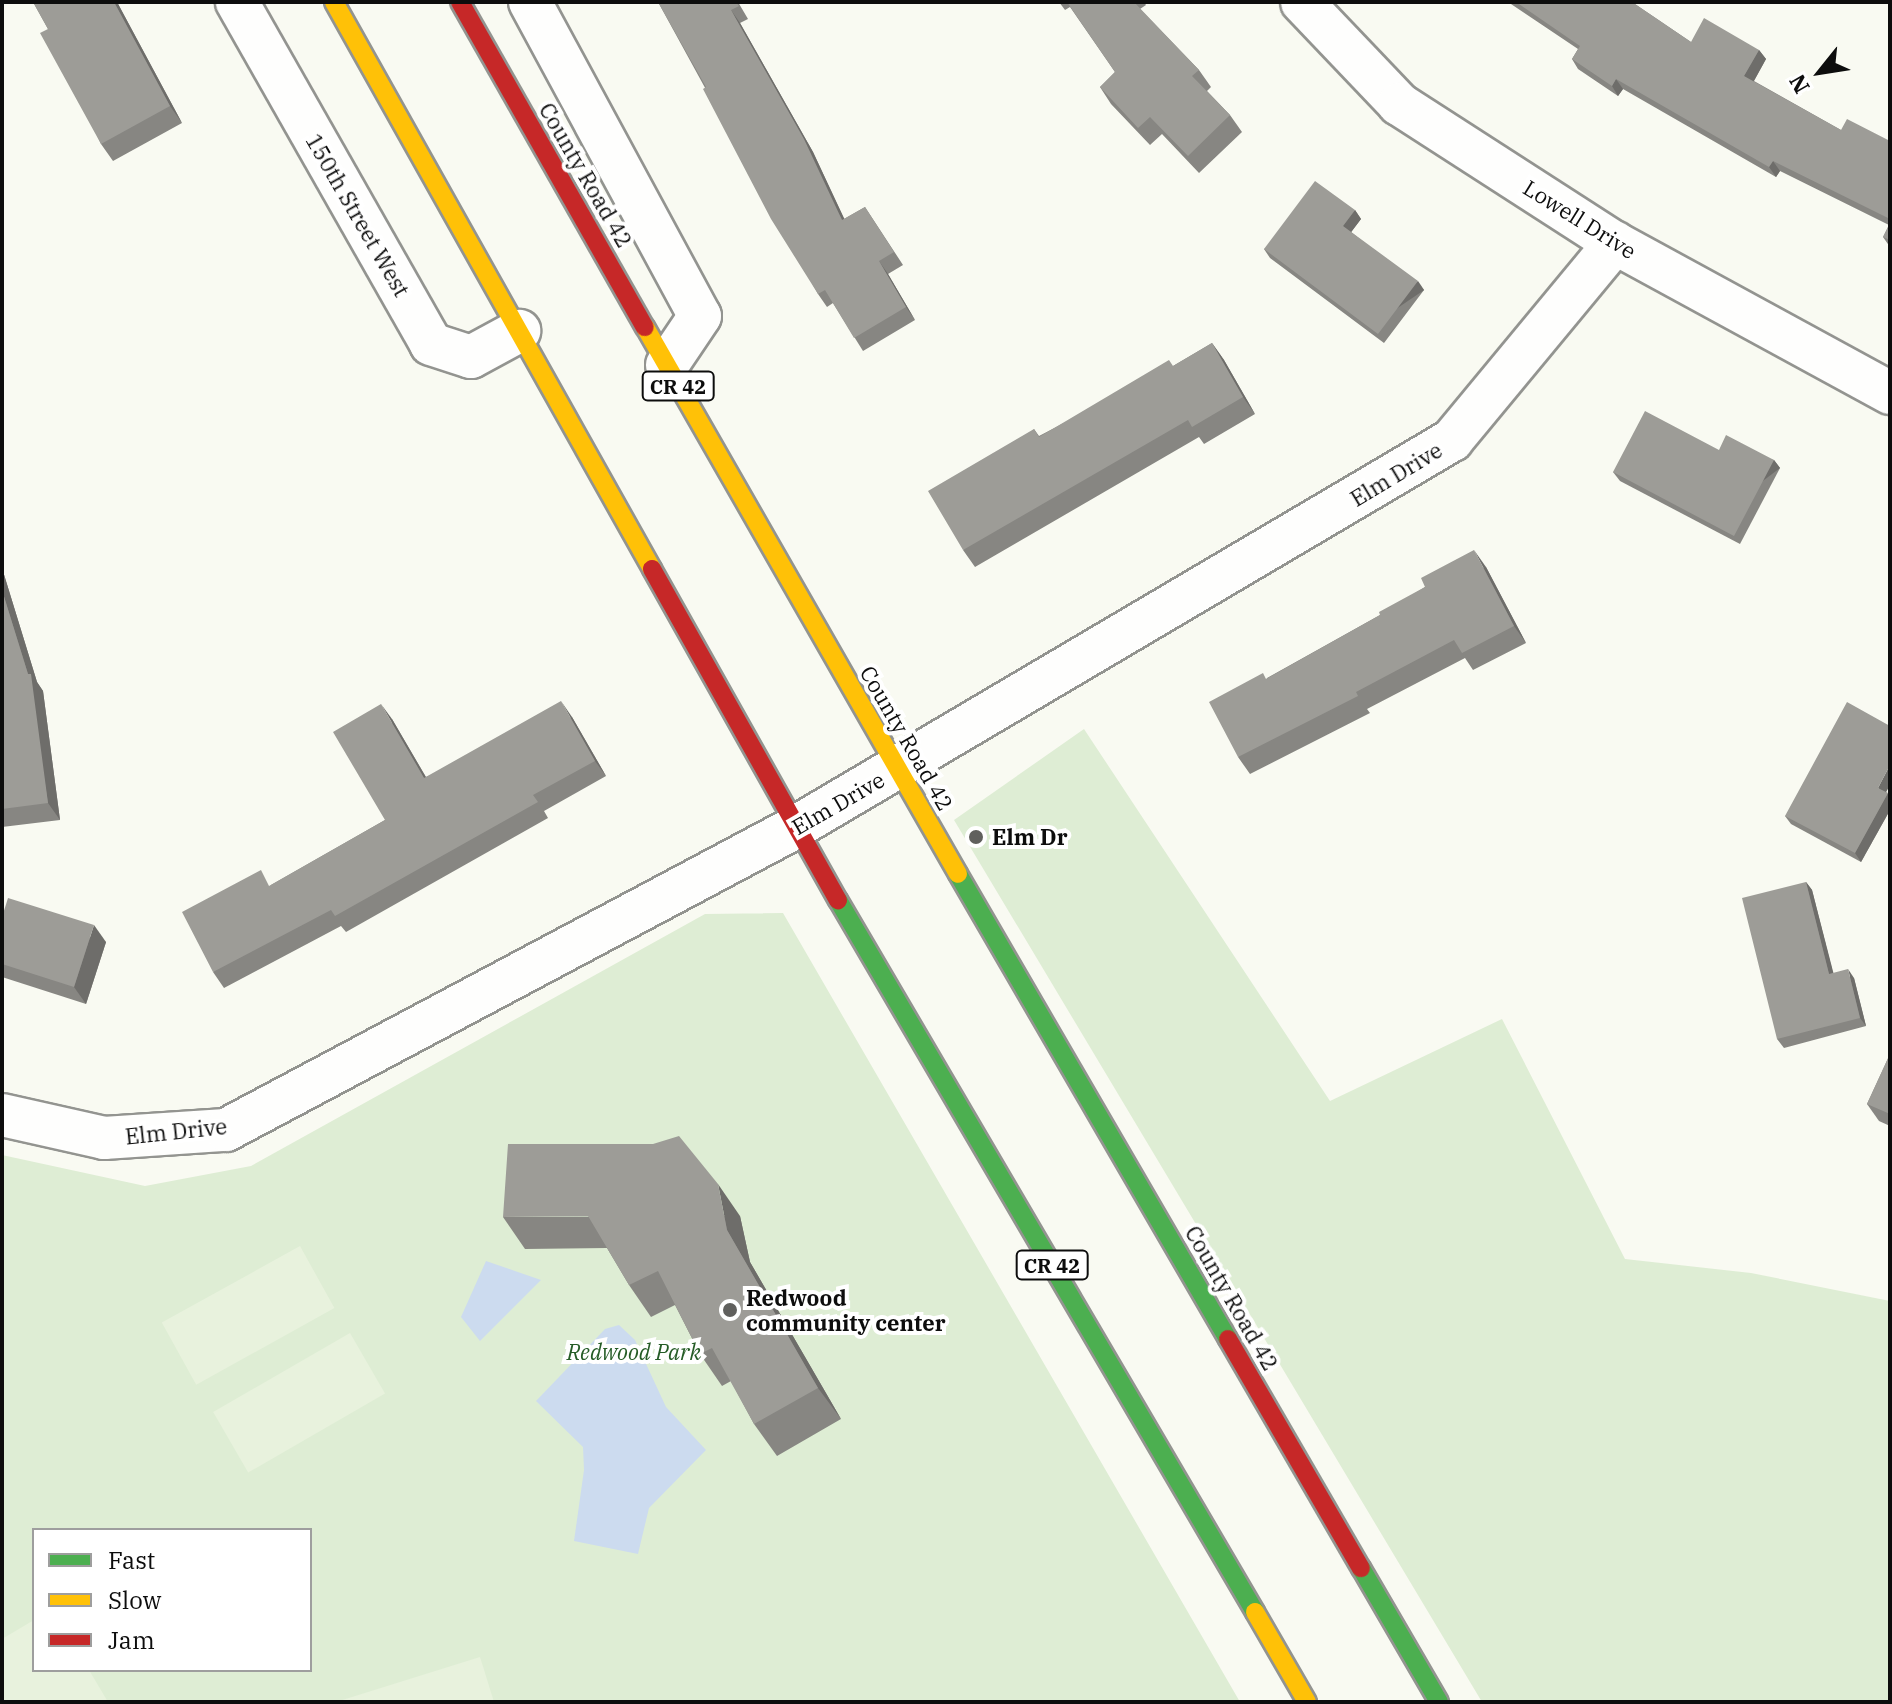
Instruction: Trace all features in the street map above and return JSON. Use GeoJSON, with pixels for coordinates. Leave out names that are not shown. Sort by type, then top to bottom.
{"type":"FeatureCollection","features":[{"type":"Feature","properties":{"kind":"highway","name":"CR 42"},"geometry":{"type":"LineString","coordinates":[[334,2],[796,827],[1307,1702]]}},
{"type":"Feature","properties":{"kind":"highway","name":"County Road 42"},"geometry":{"type":"LineString","coordinates":[[460,2],[897,769],[1439,1702]]}},
{"type":"Feature","properties":{"kind":"street","name":"150th Street West"},"geometry":{"type":"LineString","coordinates":[[237,2],[431,344],[471,357],[519,331]]}},
{"type":"Feature","properties":{"kind":"street"},"geometry":{"type":"LineString","coordinates":[[530,2],[700,316],[667,365]]}},
{"type":"Feature","properties":{"kind":"street","name":"Lowell Drive"},"geometry":{"type":"LineString","coordinates":[[1302,2],[1399,104],[1615,243],[1890,393]]}},
{"type":"Feature","properties":{"kind":"street","name":"Elm Drive"},"geometry":{"type":"LineString","coordinates":[[2,1115],[104,1138],[226,1130],[796,827],[1452,440],[1615,243]]}},
{"type":"Feature","properties":{"kind":"green space"},"geometry":{"type":"Polygon","coordinates":[[[1084,729],[1330,1101],[1502,1019],[1625,1259],[1751,1273],[1890,1301],[1890,1702],[1482,1702],[954,820],[1084,729]]]}},
{"type":"Feature","properties":{"kind":"green space","name":"Redwood Park"},"geometry":{"type":"Polygon","coordinates":[[[783,913],[1240,1702],[2,1702],[2,1155],[145,1186],[251,1166],[705,914],[783,913]]]}},
{"type":"Feature","properties":{"kind":"green space"},"geometry":{"type":"Polygon","coordinates":[[[300,1246],[334,1308],[196,1385],[162,1323],[300,1246]]]}},
{"type":"Feature","properties":{"kind":"green space"},"geometry":{"type":"Polygon","coordinates":[[[350,1333],[385,1394],[248,1473],[213,1412],[350,1333]]]}},
{"type":"Feature","properties":{"kind":"green space"},"geometry":{"type":"Polygon","coordinates":[[[32,1621],[32,1672],[90,1672],[108,1702],[2,1702],[2,1639],[32,1621]]]}},
{"type":"Feature","properties":{"kind":"green space"},"geometry":{"type":"Polygon","coordinates":[[[480,1657],[494,1702],[336,1702],[480,1657]]]}},
{"type":"Feature","properties":{"kind":"water"},"geometry":{"type":"Polygon","coordinates":[[[486,1261],[541,1280],[480,1341],[461,1317],[486,1261]]]}},
{"type":"Feature","properties":{"kind":"water"},"geometry":{"type":"Polygon","coordinates":[[[619,1325],[635,1340],[666,1407],[706,1450],[649,1508],[638,1554],[574,1541],[584,1470],[583,1447],[536,1401],[605,1329],[619,1325]]]}},
{"type":"Feature","properties":{"kind":"building"},"geometry":{"type":"Polygon","coordinates":[[[33,2],[114,2],[170,106],[101,144],[40,33],[48,29],[33,2]]]}},
{"type":"Feature","properties":{"kind":"building"},"geometry":{"type":"Polygon","coordinates":[[[658,2],[736,2],[739,6],[731,10],[804,139],[842,220],[865,207],[894,252],[879,261],[906,307],[854,338],[825,290],[818,294],[771,219],[703,89],[706,87],[658,2]]]}},
{"type":"Feature","properties":{"kind":"building"},"geometry":{"type":"Polygon","coordinates":[[[1067,2],[1134,2],[1199,70],[1192,76],[1230,115],[1188,156],[1150,117],[1138,128],[1100,87],[1115,72],[1067,2]]]}},
{"type":"Feature","properties":{"kind":"building"},"geometry":{"type":"Polygon","coordinates":[[[1516,2],[1632,2],[1691,42],[1704,18],[1759,50],[1744,76],[1841,130],[1847,119],[1890,141],[1890,219],[1773,161],[1769,167],[1616,79],[1612,86],[1572,59],[1580,46],[1516,2]]]}},
{"type":"Feature","properties":{"kind":"building"},"geometry":{"type":"Polygon","coordinates":[[[1315,181],[1355,210],[1343,226],[1418,281],[1378,334],[1264,249],[1315,181]]]}},
{"type":"Feature","properties":{"kind":"building"},"geometry":{"type":"Polygon","coordinates":[[[1890,223],[1890,240],[1883,237],[1890,223]]]}},
{"type":"Feature","properties":{"kind":"building"},"geometry":{"type":"Polygon","coordinates":[[[1212,343],[1243,397],[1192,427],[1188,420],[963,550],[928,491],[1034,429],[1039,437],[1169,360],[1173,366],[1212,343]]]}},
{"type":"Feature","properties":{"kind":"building"},"geometry":{"type":"Polygon","coordinates":[[[1645,411],[1719,450],[1726,435],[1774,460],[1734,536],[1613,472],[1645,411]]]}},
{"type":"Feature","properties":{"kind":"building"},"geometry":{"type":"Polygon","coordinates":[[[1474,550],[1514,626],[1462,653],[1454,640],[1356,692],[1358,696],[1238,757],[1209,702],[1263,673],[1266,679],[1380,615],[1379,612],[1425,587],[1421,578],[1474,550]]]}},
{"type":"Feature","properties":{"kind":"building"},"geometry":{"type":"Polygon","coordinates":[[[2,590],[28,674],[31,674],[48,803],[2,809],[2,590]]]}},
{"type":"Feature","properties":{"kind":"building"},"geometry":{"type":"Polygon","coordinates":[[[561,701],[595,761],[533,795],[538,802],[335,916],[331,910],[213,972],[182,912],[261,870],[269,886],[385,820],[333,732],[381,704],[424,778],[561,701]]]}},
{"type":"Feature","properties":{"kind":"building"},"geometry":{"type":"Polygon","coordinates":[[[1847,702],[1890,726],[1890,765],[1878,788],[1888,793],[1855,853],[1785,816],[1847,702]]]}},
{"type":"Feature","properties":{"kind":"building"},"geometry":{"type":"Polygon","coordinates":[[[1806,882],[1829,974],[1848,969],[1860,1018],[1777,1039],[1742,898],[1806,882]]]}},
{"type":"Feature","properties":{"kind":"building"},"geometry":{"type":"Polygon","coordinates":[[[8,898],[94,925],[74,987],[2,964],[2,917],[8,898]]]}},
{"type":"Feature","properties":{"kind":"building"},"geometry":{"type":"Polygon","coordinates":[[[1890,1054],[1890,1114],[1867,1104],[1890,1054]]]}},
{"type":"Feature","properties":{"kind":"building","name":"Redwood community center"},"geometry":{"type":"Polygon","coordinates":[[[679,1136],[718,1184],[727,1230],[818,1388],[754,1424],[712,1348],[700,1354],[658,1271],[629,1285],[588,1216],[503,1217],[508,1144],[653,1144],[679,1136]]]}},
{"type":"Feature","properties":{"kind":"traffic: fast"},"geometry":{"type":"LineString","coordinates":[[958,874],[1228,1339]]}},
{"type":"Feature","properties":{"kind":"traffic: fast"},"geometry":{"type":"LineString","coordinates":[[838,900],[1255,1612]]}},
{"type":"Feature","properties":{"kind":"traffic: fast"},"geometry":{"type":"LineString","coordinates":[[1361,1568],[1439,1702]]}},
{"type":"Feature","properties":{"kind":"traffic: slow"},"geometry":{"type":"LineString","coordinates":[[334,2],[652,569]]}},
{"type":"Feature","properties":{"kind":"traffic: slow"},"geometry":{"type":"LineString","coordinates":[[645,327],[958,874]]}},
{"type":"Feature","properties":{"kind":"traffic: slow"},"geometry":{"type":"LineString","coordinates":[[1255,1612],[1307,1702]]}},
{"type":"Feature","properties":{"kind":"traffic: jam"},"geometry":{"type":"LineString","coordinates":[[460,2],[645,327]]}},
{"type":"Feature","properties":{"kind":"traffic: jam"},"geometry":{"type":"LineString","coordinates":[[652,569],[838,900]]}},
{"type":"Feature","properties":{"kind":"traffic: jam"},"geometry":{"type":"LineString","coordinates":[[1228,1339],[1361,1568]]}},
{"type":"Feature","properties":{"kind":"place","name":"Elm Dr"},"geometry":{"type":"Point","coordinates":[976,837]}},
{"type":"Feature","properties":{"kind":"place","name":"Redwood community center"},"geometry":{"type":"Point","coordinates":[730,1310]}}]}
